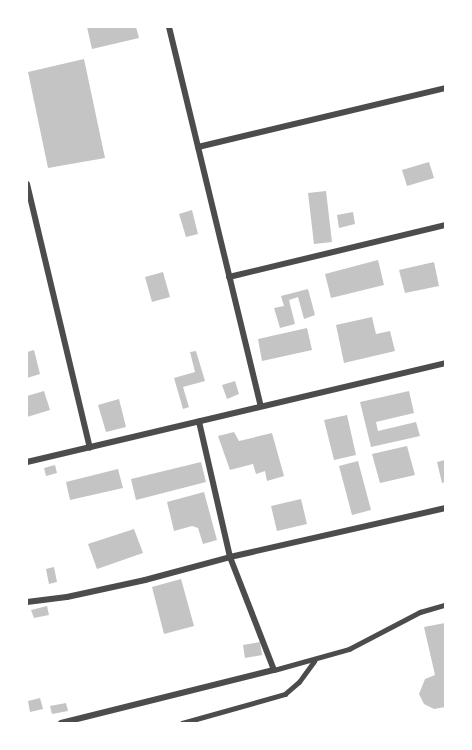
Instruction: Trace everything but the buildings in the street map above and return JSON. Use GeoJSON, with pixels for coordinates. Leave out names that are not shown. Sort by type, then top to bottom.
{"type":"FeatureCollection","features":[{"type":"Feature","properties":{"kind":"street"},"geometry":{"type":"LineString","coordinates":[[169,27],[261,406]]}},
{"type":"Feature","properties":{"kind":"street"},"geometry":{"type":"LineString","coordinates":[[198,147],[445,88]]}},
{"type":"Feature","properties":{"kind":"street"},"geometry":{"type":"LineString","coordinates":[[27,184],[90,448]]}},
{"type":"Feature","properties":{"kind":"street"},"geometry":{"type":"LineString","coordinates":[[229,277],[445,225]]}},
{"type":"Feature","properties":{"kind":"street"},"geometry":{"type":"LineString","coordinates":[[27,462],[445,363]]}},
{"type":"Feature","properties":{"kind":"street"},"geometry":{"type":"LineString","coordinates":[[61,723],[274,670],[230,557],[199,422]]}},
{"type":"Feature","properties":{"kind":"street"},"geometry":{"type":"LineString","coordinates":[[27,602],[123,585],[230,557],[445,508]]}},
{"type":"Feature","properties":{"kind":"lane"},"geometry":{"type":"LineString","coordinates":[[274,670],[314,661],[349,649],[420,612],[445,605]]}},
{"type":"Feature","properties":{"kind":"lane"},"geometry":{"type":"LineString","coordinates":[[182,723],[285,694],[299,682],[314,661]]}}]}
